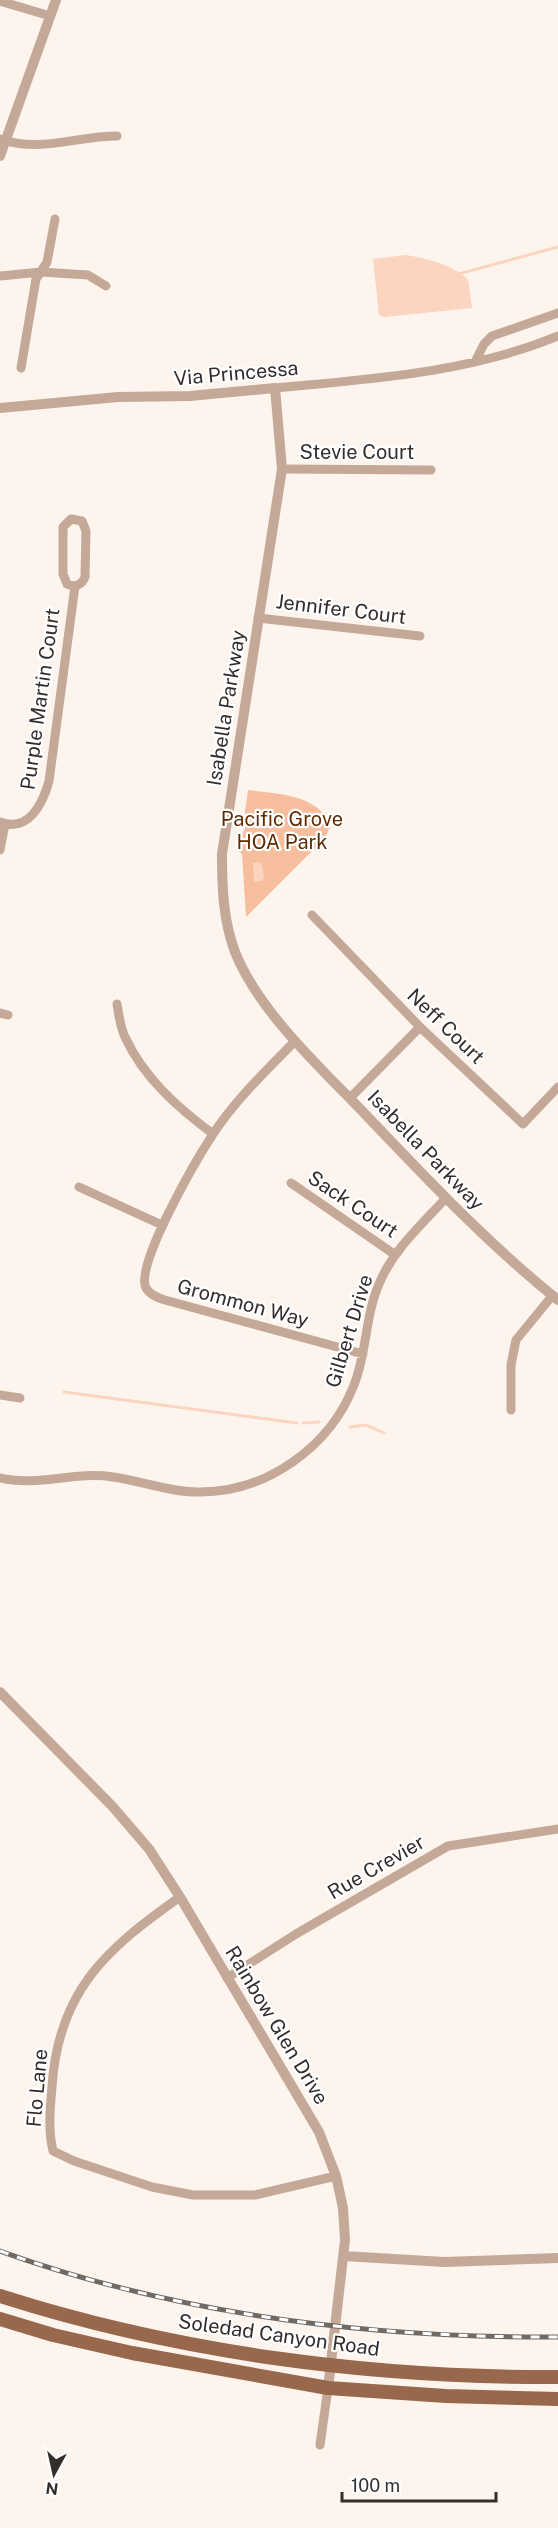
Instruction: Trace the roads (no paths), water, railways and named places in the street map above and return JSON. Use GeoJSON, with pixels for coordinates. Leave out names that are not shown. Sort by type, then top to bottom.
{"type":"FeatureCollection","features":[{"type":"Feature","properties":{"kind":"main road","name":"Soledad Canyon Road"},"geometry":{"type":"LineString","coordinates":[[0,2296],[63,2316],[140,2334],[331,2366],[450,2376],[558,2378]]}},
{"type":"Feature","properties":{"kind":"main road","name":"Soledad Canyon Road"},"geometry":{"type":"LineString","coordinates":[[0,2319],[53,2335],[132,2353],[328,2388],[446,2396],[558,2399]]}},
{"type":"Feature","properties":{"kind":"street"},"geometry":{"type":"LineString","coordinates":[[0,156],[3,140],[56,0]]}},
{"type":"Feature","properties":{"kind":"street"},"geometry":{"type":"LineString","coordinates":[[0,1],[51,16]]}},
{"type":"Feature","properties":{"kind":"street"},"geometry":{"type":"LineString","coordinates":[[3,140],[48,146],[94,136],[117,136]]}},
{"type":"Feature","properties":{"kind":"street"},"geometry":{"type":"LineString","coordinates":[[21,368],[36,279],[47,262],[55,219]]}},
{"type":"Feature","properties":{"kind":"street"},"geometry":{"type":"LineString","coordinates":[[0,276],[41,272],[88,275],[106,286]]}},
{"type":"Feature","properties":{"kind":"street"},"geometry":{"type":"LineString","coordinates":[[475,362],[484,344],[492,336],[558,313]]}},
{"type":"Feature","properties":{"kind":"street","name":"Via Princessa"},"geometry":{"type":"LineString","coordinates":[[0,408],[118,397],[190,396],[384,377],[475,362],[558,336]]}},
{"type":"Feature","properties":{"kind":"street","name":"Isabella Parkway"},"geometry":{"type":"LineString","coordinates":[[275,388],[282,469],[226,820],[222,886],[226,918],[236,953],[263,1002],[296,1041],[446,1198],[514,1264],[555,1298]]}},
{"type":"Feature","properties":{"kind":"street","name":"Stevie Court"},"geometry":{"type":"LineString","coordinates":[[282,469],[431,470]]}},
{"type":"Feature","properties":{"kind":"street","name":"Purple Martin Court"},"geometry":{"type":"LineString","coordinates":[[75,519],[84,524],[86,531],[85,577],[81,584],[75,586],[68,584],[63,578],[62,531],[68,521],[75,519]]}},
{"type":"Feature","properties":{"kind":"street","name":"Purple Martin Court"},"geometry":{"type":"LineString","coordinates":[[3,823],[18,823],[33,815],[43,802],[49,781],[75,586]]}},
{"type":"Feature","properties":{"kind":"street","name":"Jennifer Court"},"geometry":{"type":"LineString","coordinates":[[258,618],[420,636]]}},
{"type":"Feature","properties":{"kind":"street"},"geometry":{"type":"LineString","coordinates":[[0,850],[3,823]]}},
{"type":"Feature","properties":{"kind":"street","name":"Neff Court"},"geometry":{"type":"LineString","coordinates":[[312,915],[420,1027],[523,1124],[558,1087]]}},
{"type":"Feature","properties":{"kind":"street"},"geometry":{"type":"LineString","coordinates":[[117,1004],[124,1035],[147,1074],[178,1108],[213,1134]]}},
{"type":"Feature","properties":{"kind":"street"},"geometry":{"type":"LineString","coordinates":[[350,1098],[420,1027]]}},
{"type":"Feature","properties":{"kind":"street","name":"Grommon Way"},"geometry":{"type":"LineString","coordinates":[[296,1041],[247,1090],[213,1134],[162,1225],[144,1279],[146,1289],[165,1300],[363,1354]]}},
{"type":"Feature","properties":{"kind":"street","name":"Sack Court"},"geometry":{"type":"LineString","coordinates":[[291,1183],[394,1254]]}},
{"type":"Feature","properties":{"kind":"street"},"geometry":{"type":"LineString","coordinates":[[79,1187],[162,1225]]}},
{"type":"Feature","properties":{"kind":"street","name":"Gilbert Drive"},"geometry":{"type":"LineString","coordinates":[[0,1478],[27,1481],[93,1475],[136,1481],[175,1491],[200,1492],[225,1490],[258,1480],[293,1463],[318,1444],[342,1410],[354,1385],[363,1354],[378,1285],[394,1254],[446,1198]]}},
{"type":"Feature","properties":{"kind":"street"},"geometry":{"type":"LineString","coordinates":[[511,1410],[509,1384],[516,1340],[555,1298]]}},
{"type":"Feature","properties":{"kind":"street"},"geometry":{"type":"LineString","coordinates":[[0,1395],[20,1398]]}},
{"type":"Feature","properties":{"kind":"street","name":"Rainbow Glen Drive"},"geometry":{"type":"LineString","coordinates":[[0,1692],[113,1807],[149,1849],[312,2118],[326,2146],[336,2176],[343,2216],[344,2256],[320,2445]]}},
{"type":"Feature","properties":{"kind":"street","name":"Rue Crevier"},"geometry":{"type":"LineString","coordinates":[[227,1978],[296,1934],[448,1846],[558,1829]]}},
{"type":"Feature","properties":{"kind":"street","name":"Flo Lane"},"geometry":{"type":"LineString","coordinates":[[180,1897],[135,1928],[106,1955],[73,2004],[60,2038],[52,2073],[50,2136],[53,2151],[74,2161],[152,2187],[193,2195],[224,2197],[255,2195],[336,2176]]}},
{"type":"Feature","properties":{"kind":"street"},"geometry":{"type":"LineString","coordinates":[[344,2256],[444,2262],[558,2258]]}},
{"type":"Feature","properties":{"kind":"waterway"},"geometry":{"type":"LineString","coordinates":[[458,274],[558,247]]}},
{"type":"Feature","properties":{"kind":"waterway"},"geometry":{"type":"LineString","coordinates":[[64,1392],[297,1423]]}},
{"type":"Feature","properties":{"kind":"waterway"},"geometry":{"type":"LineString","coordinates":[[303,1423],[319,1422]]}},
{"type":"Feature","properties":{"kind":"waterway"},"geometry":{"type":"LineString","coordinates":[[350,1427],[366,1425],[384,1433]]}},
{"type":"Feature","properties":{"kind":"railway"},"geometry":{"type":"LineString","coordinates":[[0,2251],[136,2292],[205,2307],[275,2318],[417,2333],[558,2337]]}},
{"type":"Feature","properties":{"kind":"park label","name":"Pacific Grove HOA Park"},"geometry":{"type":"Point","coordinates":[282,830]}}]}
